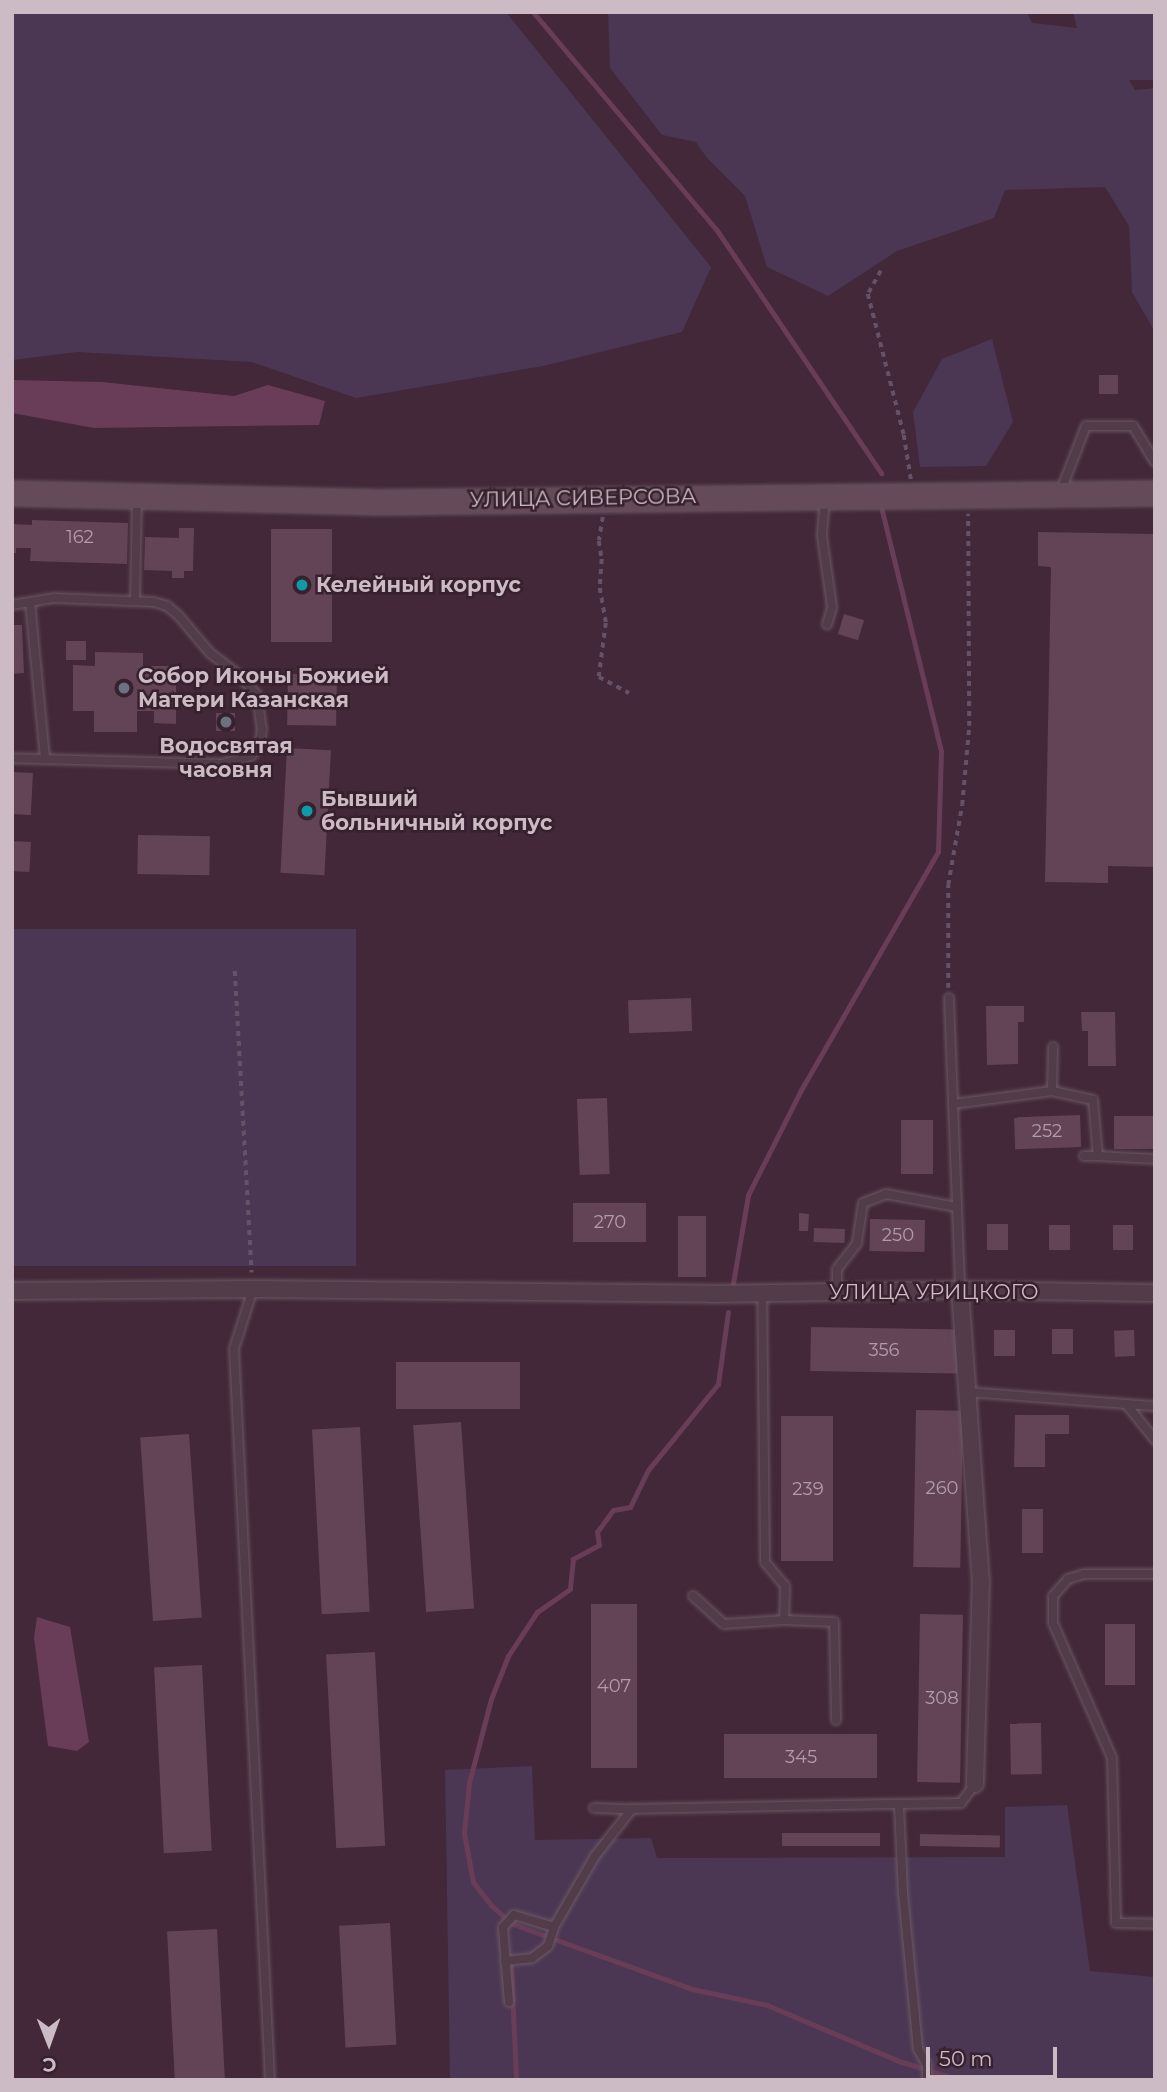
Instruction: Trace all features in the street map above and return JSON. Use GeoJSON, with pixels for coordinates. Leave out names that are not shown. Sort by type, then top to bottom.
{"type":"FeatureCollection","features":[{"type":"Feature","properties":{"kind":"street","name":"УЛИЦА СИВЕРСОВА"},"geometry":{"type":"LineString","coordinates":[[12,493],[372,502],[604,497],[1155,493]]}},
{"type":"Feature","properties":{"kind":"street","name":"УЛИЦА УРИЦКОГО"},"geometry":{"type":"LineString","coordinates":[[12,1291],[253,1289],[712,1294],[960,1290],[1155,1293]]}},
{"type":"Feature","properties":{"kind":"street"},"geometry":{"type":"LineString","coordinates":[[960,1290],[981,1580],[975,1784]]}},
{"type":"Feature","properties":{"kind":"lane"},"geometry":{"type":"LineString","coordinates":[[1060,494],[1086,426],[1133,426],[1155,462]]}},
{"type":"Feature","properties":{"kind":"lane"},"geometry":{"type":"LineString","coordinates":[[135,601],[137,495]]}},
{"type":"Feature","properties":{"kind":"lane"},"geometry":{"type":"LineString","coordinates":[[825,496],[822,536],[832,607],[827,624]]}},
{"type":"Feature","properties":{"kind":"lane"},"geometry":{"type":"LineString","coordinates":[[12,605],[54,598],[154,602],[178,615],[201,644],[239,675],[257,695],[262,712],[258,746],[251,756],[222,764],[12,758]]}},
{"type":"Feature","properties":{"kind":"lane"},"geometry":{"type":"LineString","coordinates":[[30,602],[45,758]]}},
{"type":"Feature","properties":{"kind":"lane"},"geometry":{"type":"LineString","coordinates":[[949,998],[960,1290]]}},
{"type":"Feature","properties":{"kind":"lane"},"geometry":{"type":"LineString","coordinates":[[1052,1091],[1053,1047]]}},
{"type":"Feature","properties":{"kind":"lane"},"geometry":{"type":"LineString","coordinates":[[953,1104],[1052,1091],[1093,1100],[1098,1156]]}},
{"type":"Feature","properties":{"kind":"lane"},"geometry":{"type":"LineString","coordinates":[[1084,1156],[1155,1159]]}},
{"type":"Feature","properties":{"kind":"lane"},"geometry":{"type":"LineString","coordinates":[[837,1292],[837,1269],[857,1243],[863,1203],[886,1194],[957,1207]]}},
{"type":"Feature","properties":{"kind":"lane"},"geometry":{"type":"LineString","coordinates":[[253,1289],[234,1349],[270,2080]]}},
{"type":"Feature","properties":{"kind":"lane"},"geometry":{"type":"LineString","coordinates":[[762,1293],[765,1562],[785,1586],[784,1620]]}},
{"type":"Feature","properties":{"kind":"lane"},"geometry":{"type":"LineString","coordinates":[[967,1392],[1155,1406]]}},
{"type":"Feature","properties":{"kind":"lane"},"geometry":{"type":"LineString","coordinates":[[1126,1405],[1155,1440]]}},
{"type":"Feature","properties":{"kind":"lane"},"geometry":{"type":"LineString","coordinates":[[1155,1574],[1084,1574],[1068,1579],[1053,1596],[1053,1623],[1112,1758],[1116,1923],[1155,1924]]}},
{"type":"Feature","properties":{"kind":"lane"},"geometry":{"type":"LineString","coordinates":[[692,1597],[724,1624],[784,1620],[834,1622],[836,1720]]}},
{"type":"Feature","properties":{"kind":"lane"},"geometry":{"type":"LineString","coordinates":[[594,1808],[961,1803],[975,1784]]}},
{"type":"Feature","properties":{"kind":"lane"},"geometry":{"type":"LineString","coordinates":[[899,1804],[903,1893],[918,2049],[927,2064],[927,2078]]}},
{"type":"Feature","properties":{"kind":"lane"},"geometry":{"type":"LineString","coordinates":[[505,1962],[532,1958],[548,1947],[554,1927],[595,1856],[632,1809]]}},
{"type":"Feature","properties":{"kind":"lane"},"geometry":{"type":"LineString","coordinates":[[509,2002],[503,1927],[514,1914],[554,1927]]}},
{"type":"Feature","properties":{"kind":"path"},"geometry":{"type":"LineString","coordinates":[[881,271],[868,294],[904,435],[914,495]]}},
{"type":"Feature","properties":{"kind":"path"},"geometry":{"type":"LineString","coordinates":[[949,998],[948,885],[962,805],[969,726],[967,494]]}},
{"type":"Feature","properties":{"kind":"path"},"geometry":{"type":"LineString","coordinates":[[604,497],[599,541],[602,559],[600,588],[606,623],[599,677],[629,693]]}},
{"type":"Feature","properties":{"kind":"path"},"geometry":{"type":"LineString","coordinates":[[235,971],[253,1289]]}},
{"type":"Feature","properties":{"kind":"shaded area"},"geometry":{"type":"Polygon","coordinates":[[[12,12],[506,12],[711,267],[682,332],[543,366],[356,398],[252,362],[78,352],[12,360],[12,12]]]}},
{"type":"Feature","properties":{"kind":"shaded area"},"geometry":{"type":"Polygon","coordinates":[[[608,12],[1027,12],[1032,23],[1077,28],[1073,12],[1155,12],[1155,80],[1129,80],[1135,90],[1155,88],[1155,332],[1132,292],[1129,226],[1105,187],[1005,190],[994,218],[897,251],[828,296],[767,267],[745,196],[707,158],[696,142],[662,135],[610,68],[608,12]]]}},
{"type":"Feature","properties":{"kind":"shaded area"},"geometry":{"type":"Polygon","coordinates":[[[992,339],[1013,422],[986,466],[920,467],[913,412],[942,359],[992,339]]]}},
{"type":"Feature","properties":{"kind":"shaded area"},"geometry":{"type":"Polygon","coordinates":[[[12,380],[102,382],[234,396],[268,385],[325,401],[319,425],[94,428],[12,413],[12,380]]]}},
{"type":"Feature","properties":{"kind":"shaded area"},"geometry":{"type":"Polygon","coordinates":[[[12,929],[356,929],[356,1266],[12,1266],[12,929]]]}},
{"type":"Feature","properties":{"kind":"shaded area"},"geometry":{"type":"Polygon","coordinates":[[[37,1617],[70,1627],[89,1742],[77,1751],[48,1746],[34,1638],[37,1617]]]}},
{"type":"Feature","properties":{"kind":"shaded area"},"geometry":{"type":"Polygon","coordinates":[[[532,1766],[535,1840],[651,1838],[657,1858],[1005,1857],[1005,1807],[1067,1805],[1090,1971],[1155,1977],[1155,2080],[450,2080],[445,1770],[532,1766]]]}},
{"type":"Feature","properties":{"kind":"building"},"geometry":{"type":"Polygon","coordinates":[[[1099,375],[1118,375],[1118,394],[1099,394],[1099,375]]]}},
{"type":"Feature","properties":{"kind":"building"},"geometry":{"type":"Polygon","coordinates":[[[32,520],[128,523],[127,564],[30,561],[31,548],[16,548],[16,553],[12,553],[12,524],[32,525],[32,520]]]}},
{"type":"Feature","properties":{"kind":"building"},"geometry":{"type":"Polygon","coordinates":[[[179,528],[194,528],[193,571],[184,571],[184,578],[172,578],[172,571],[144,570],[145,537],[179,538],[179,528]]]}},
{"type":"Feature","properties":{"kind":"building","name":"Келейный корпус"},"geometry":{"type":"Polygon","coordinates":[[[271,529],[332,529],[332,642],[271,642],[271,529]]]}},
{"type":"Feature","properties":{"kind":"building"},"geometry":{"type":"Polygon","coordinates":[[[1038,532],[1155,534],[1155,867],[1108,866],[1108,883],[1045,882],[1051,567],[1038,566],[1038,532]]]}},
{"type":"Feature","properties":{"kind":"building"},"geometry":{"type":"Polygon","coordinates":[[[844,614],[864,620],[858,640],[838,634],[844,614]]]}},
{"type":"Feature","properties":{"kind":"building"},"geometry":{"type":"Polygon","coordinates":[[[12,625],[22,625],[24,673],[12,674],[12,625]]]}},
{"type":"Feature","properties":{"kind":"building"},"geometry":{"type":"Polygon","coordinates":[[[66,641],[86,641],[86,660],[66,660],[66,641]]]}},
{"type":"Feature","properties":{"kind":"building","name":"Собор Иконы Божией Матери Казанская"},"geometry":{"type":"Polygon","coordinates":[[[95,652],[143,653],[143,666],[176,666],[176,724],[154,723],[154,711],[137,711],[137,732],[94,732],[94,711],[73,711],[73,665],[95,666],[95,652]]]}},
{"type":"Feature","properties":{"kind":"building"},"geometry":{"type":"Polygon","coordinates":[[[288,674],[337,675],[336,726],[287,725],[288,674]]]}},
{"type":"Feature","properties":{"kind":"building","name":"Водосвятая часовня"},"geometry":{"type":"Polygon","coordinates":[[[216,713],[235,713],[235,731],[216,731],[216,713]]]}},
{"type":"Feature","properties":{"kind":"building","name":"Бывший больничный корпус"},"geometry":{"type":"Polygon","coordinates":[[[287,748],[331,750],[324,875],[280,873],[287,748]]]}},
{"type":"Feature","properties":{"kind":"building"},"geometry":{"type":"Polygon","coordinates":[[[12,772],[33,773],[31,815],[12,814],[12,772]]]}},
{"type":"Feature","properties":{"kind":"building"},"geometry":{"type":"Polygon","coordinates":[[[138,835],[210,836],[209,875],[137,874],[138,835]]]}},
{"type":"Feature","properties":{"kind":"building"},"geometry":{"type":"Polygon","coordinates":[[[12,841],[31,842],[29,872],[12,871],[12,841]]]}},
{"type":"Feature","properties":{"kind":"building"},"geometry":{"type":"Polygon","coordinates":[[[691,998],[692,1031],[629,1033],[628,1000],[691,998]]]}},
{"type":"Feature","properties":{"kind":"building"},"geometry":{"type":"Polygon","coordinates":[[[986,1006],[1024,1006],[1024,1022],[1018,1022],[1018,1064],[987,1065],[986,1006]]]}},
{"type":"Feature","properties":{"kind":"building"},"geometry":{"type":"Polygon","coordinates":[[[1081,1012],[1115,1012],[1116,1066],[1088,1066],[1088,1031],[1082,1031],[1081,1012]]]}},
{"type":"Feature","properties":{"kind":"building"},"geometry":{"type":"Polygon","coordinates":[[[607,1098],[610,1174],[580,1175],[577,1099],[607,1098]]]}},
{"type":"Feature","properties":{"kind":"building"},"geometry":{"type":"Polygon","coordinates":[[[1080,1115],[1081,1147],[1015,1149],[1014,1117],[1080,1115]]]}},
{"type":"Feature","properties":{"kind":"building"},"geometry":{"type":"Polygon","coordinates":[[[1114,1116],[1155,1116],[1155,1149],[1114,1149],[1114,1116]]]}},
{"type":"Feature","properties":{"kind":"building"},"geometry":{"type":"Polygon","coordinates":[[[901,1120],[933,1120],[933,1174],[901,1174],[901,1120]]]}},
{"type":"Feature","properties":{"kind":"building"},"geometry":{"type":"Polygon","coordinates":[[[573,1203],[646,1203],[646,1242],[573,1242],[573,1203]]]}},
{"type":"Feature","properties":{"kind":"building"},"geometry":{"type":"Polygon","coordinates":[[[799,1213],[809,1214],[808,1231],[799,1231],[799,1213]]]}},
{"type":"Feature","properties":{"kind":"building"},"geometry":{"type":"Polygon","coordinates":[[[678,1216],[706,1216],[706,1277],[678,1277],[678,1216]]]}},
{"type":"Feature","properties":{"kind":"building"},"geometry":{"type":"Polygon","coordinates":[[[870,1219],[925,1220],[924,1252],[869,1251],[870,1219]]]}},
{"type":"Feature","properties":{"kind":"building"},"geometry":{"type":"Polygon","coordinates":[[[987,1224],[1008,1224],[1008,1250],[987,1250],[987,1224]]]}},
{"type":"Feature","properties":{"kind":"building"},"geometry":{"type":"Polygon","coordinates":[[[1049,1225],[1070,1225],[1070,1250],[1049,1250],[1049,1225]]]}},
{"type":"Feature","properties":{"kind":"building"},"geometry":{"type":"Polygon","coordinates":[[[1113,1225],[1133,1225],[1133,1250],[1113,1250],[1113,1225]]]}},
{"type":"Feature","properties":{"kind":"building"},"geometry":{"type":"Polygon","coordinates":[[[814,1228],[845,1229],[844,1243],[814,1242],[814,1228]]]}},
{"type":"Feature","properties":{"kind":"building"},"geometry":{"type":"Polygon","coordinates":[[[811,1327],[958,1330],[957,1374],[810,1371],[811,1327]]]}},
{"type":"Feature","properties":{"kind":"building"},"geometry":{"type":"Polygon","coordinates":[[[1052,1329],[1073,1329],[1073,1354],[1052,1354],[1052,1329]]]}},
{"type":"Feature","properties":{"kind":"building"},"geometry":{"type":"Polygon","coordinates":[[[994,1330],[1015,1330],[1015,1356],[994,1356],[994,1330]]]}},
{"type":"Feature","properties":{"kind":"building"},"geometry":{"type":"Polygon","coordinates":[[[1134,1330],[1135,1356],[1115,1357],[1114,1331],[1134,1330]]]}},
{"type":"Feature","properties":{"kind":"building"},"geometry":{"type":"Polygon","coordinates":[[[396,1362],[520,1362],[520,1409],[396,1409],[396,1362]]]}},
{"type":"Feature","properties":{"kind":"building"},"geometry":{"type":"Polygon","coordinates":[[[916,1410],[963,1411],[960,1568],[913,1567],[916,1410]]]}},
{"type":"Feature","properties":{"kind":"building"},"geometry":{"type":"Polygon","coordinates":[[[1015,1415],[1069,1415],[1069,1434],[1045,1434],[1045,1467],[1014,1467],[1015,1415]]]}},
{"type":"Feature","properties":{"kind":"building"},"geometry":{"type":"Polygon","coordinates":[[[781,1416],[833,1416],[833,1561],[781,1561],[781,1416]]]}},
{"type":"Feature","properties":{"kind":"building"},"geometry":{"type":"Polygon","coordinates":[[[461,1422],[474,1609],[426,1612],[413,1425],[461,1422]]]}},
{"type":"Feature","properties":{"kind":"building"},"geometry":{"type":"Polygon","coordinates":[[[360,1427],[370,1612],[322,1614],[312,1430],[360,1427]]]}},
{"type":"Feature","properties":{"kind":"building"},"geometry":{"type":"Polygon","coordinates":[[[189,1434],[202,1618],[153,1621],[140,1437],[189,1434]]]}},
{"type":"Feature","properties":{"kind":"building"},"geometry":{"type":"Polygon","coordinates":[[[1022,1509],[1043,1509],[1043,1553],[1022,1553],[1022,1509]]]}},
{"type":"Feature","properties":{"kind":"building"},"geometry":{"type":"Polygon","coordinates":[[[591,1604],[637,1604],[637,1768],[591,1768],[591,1604]]]}},
{"type":"Feature","properties":{"kind":"building"},"geometry":{"type":"Polygon","coordinates":[[[920,1614],[963,1615],[960,1783],[917,1782],[920,1614]]]}},
{"type":"Feature","properties":{"kind":"building"},"geometry":{"type":"Polygon","coordinates":[[[1105,1624],[1135,1624],[1135,1685],[1105,1685],[1105,1624]]]}},
{"type":"Feature","properties":{"kind":"building"},"geometry":{"type":"Polygon","coordinates":[[[375,1652],[385,1846],[336,1848],[326,1655],[375,1652]]]}},
{"type":"Feature","properties":{"kind":"building"},"geometry":{"type":"Polygon","coordinates":[[[202,1665],[212,1851],[164,1853],[154,1668],[202,1665]]]}},
{"type":"Feature","properties":{"kind":"building"},"geometry":{"type":"Polygon","coordinates":[[[1041,1723],[1042,1774],[1011,1775],[1010,1724],[1041,1723]]]}},
{"type":"Feature","properties":{"kind":"building"},"geometry":{"type":"Polygon","coordinates":[[[724,1734],[877,1734],[877,1778],[724,1778],[724,1734]]]}},
{"type":"Feature","properties":{"kind":"building"},"geometry":{"type":"Polygon","coordinates":[[[782,1833],[880,1833],[880,1846],[782,1846],[782,1833]]]}},
{"type":"Feature","properties":{"kind":"building"},"geometry":{"type":"Polygon","coordinates":[[[920,1834],[1000,1835],[1000,1847],[920,1846],[920,1834]]]}},
{"type":"Feature","properties":{"kind":"building"},"geometry":{"type":"Polygon","coordinates":[[[390,1923],[396,2045],[345,2048],[339,1926],[390,1923]]]}},
{"type":"Feature","properties":{"kind":"building"},"geometry":{"type":"Polygon","coordinates":[[[217,1929],[225,2080],[175,2080],[167,1932],[217,1929]]]}},
{"type":"Feature","properties":{"kind":"waterway"},"geometry":{"type":"LineString","coordinates":[[533,12],[716,229],[881,473]]}},
{"type":"Feature","properties":{"kind":"waterway"},"geometry":{"type":"LineString","coordinates":[[733,1283],[748,1195],[801,1090],[938,852],[941,751],[882,510]]}},
{"type":"Feature","properties":{"kind":"waterway"},"geometry":{"type":"LineString","coordinates":[[728,1312],[718,1384],[648,1470],[630,1507],[613,1510],[597,1532],[599,1545],[573,1559],[570,1589],[537,1612],[508,1656],[491,1699],[469,1783],[464,1833],[473,1882],[510,1923],[692,1989],[767,2005],[899,2061],[960,2080]]}},
{"type":"Feature","properties":{"kind":"waterway"},"geometry":{"type":"LineString","coordinates":[[511,1965],[516,2080]]}},
{"type":"Feature","properties":{"kind":"place","name":"Келейный корпус"},"geometry":{"type":"Point","coordinates":[302,585]}},
{"type":"Feature","properties":{"kind":"place","name":"Собор Иконы Божией Матери Казанская"},"geometry":{"type":"Point","coordinates":[124,688]}},
{"type":"Feature","properties":{"kind":"place","name":"Водосвятая часовня"},"geometry":{"type":"Point","coordinates":[226,722]}},
{"type":"Feature","properties":{"kind":"place","name":"Бывший больничный корпус"},"geometry":{"type":"Point","coordinates":[307,811]}}]}
